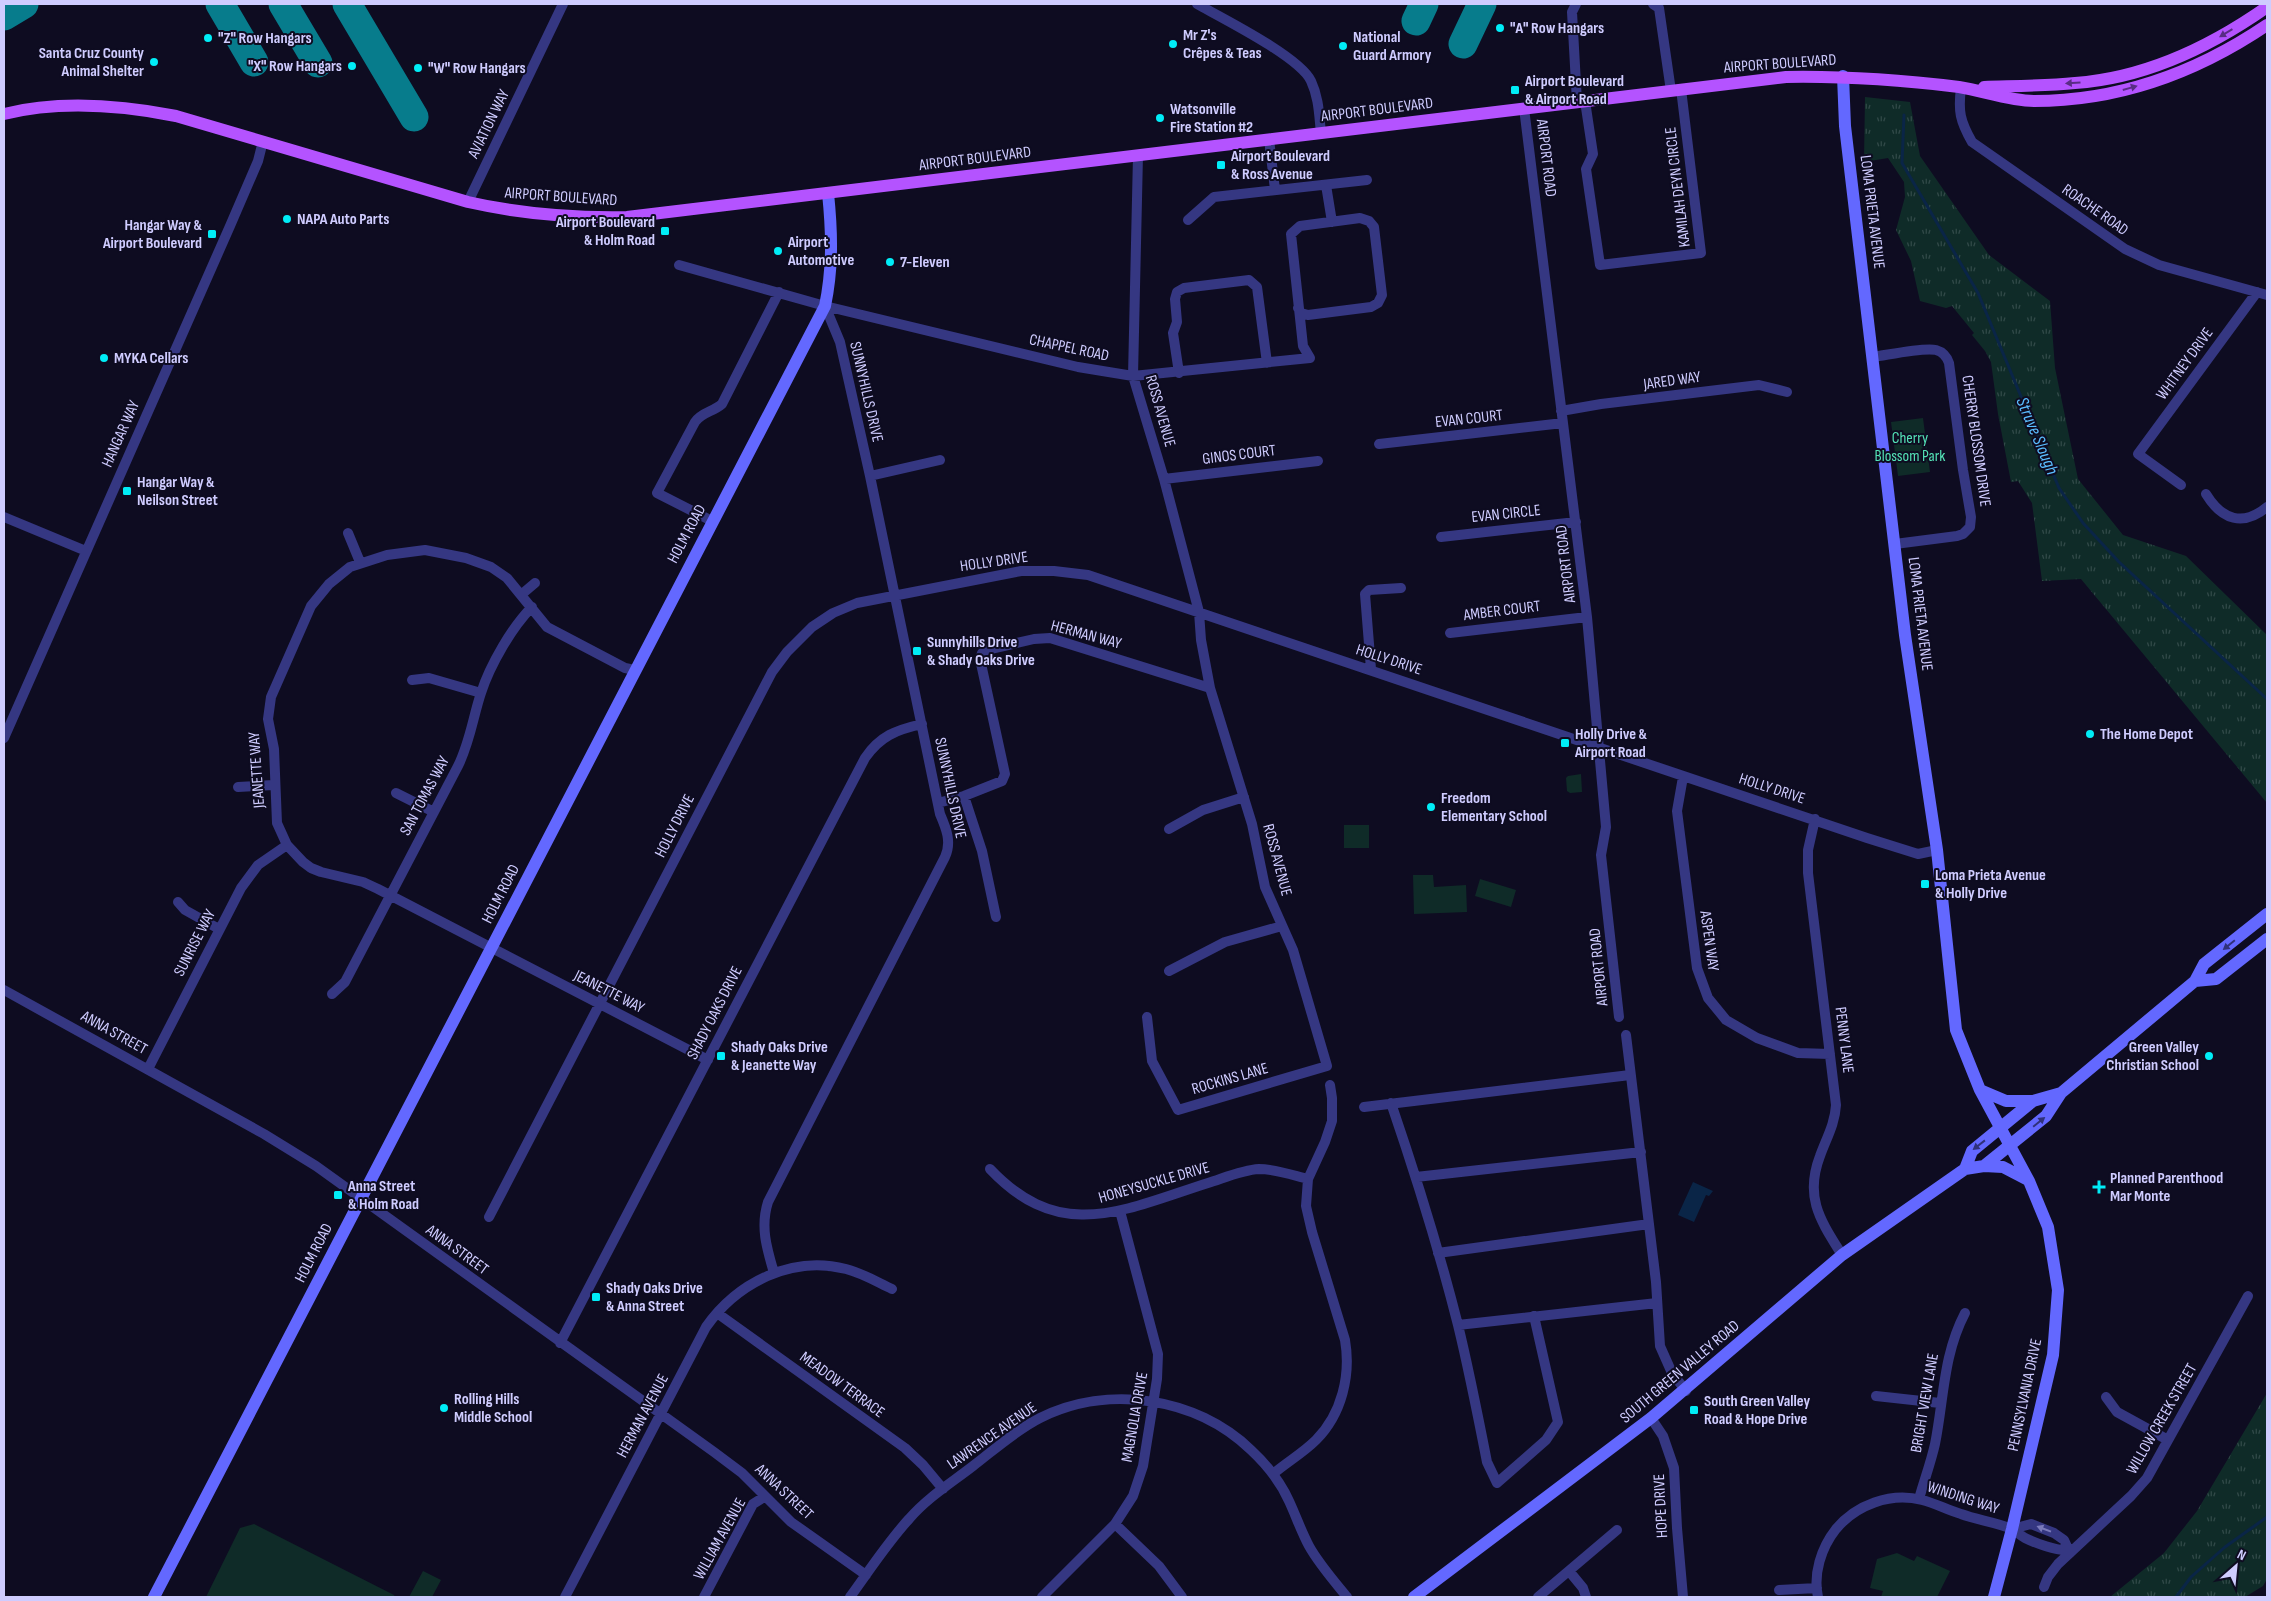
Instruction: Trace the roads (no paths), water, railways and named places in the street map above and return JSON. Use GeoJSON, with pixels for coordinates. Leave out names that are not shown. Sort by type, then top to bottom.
{"type":"FeatureCollection","features":[{"type":"Feature","properties":{"kind":"main road","name":"AIRPORT BOULEVARD"},"geometry":{"type":"LineString","coordinates":[[1961,88],[2076,84],[2119,77],[2166,63],[2208,44],[2267,7]]}},
{"type":"Feature","properties":{"kind":"main road","name":"AIRPORT BOULEVARD"},"geometry":{"type":"LineString","coordinates":[[4,114],[80,105],[119,107],[176,116],[468,202],[505,210],[544,215],[619,218],[1786,77],[1843,76],[1961,88],[2031,101],[2077,99],[2123,91],[2170,77],[2215,58],[2267,25]]}},
{"type":"Feature","properties":{"kind":"street","name":"AVIATION WAY"},"geometry":{"type":"LineString","coordinates":[[468,202],[563,4]]}},
{"type":"Feature","properties":{"kind":"street"},"geometry":{"type":"LineString","coordinates":[[1197,4],[1277,51],[1310,78],[1318,99],[1321,133]]}},
{"type":"Feature","properties":{"kind":"street"},"geometry":{"type":"LineString","coordinates":[[1576,4],[1572,12],[1581,101]]}},
{"type":"Feature","properties":{"kind":"street"},"geometry":{"type":"LineString","coordinates":[[1653,4],[1659,8],[1676,90]]}},
{"type":"Feature","properties":{"kind":"street","name":"LOMA PRIETA AVENUE"},"geometry":{"type":"LineString","coordinates":[[1843,76],[1844,126],[1905,635],[1937,850],[1956,1030],[1980,1090],[2010,1145]]}},
{"type":"Feature","properties":{"kind":"street","name":"ROACHE ROAD"},"geometry":{"type":"LineString","coordinates":[[1961,88],[1958,109],[1963,126],[1972,142],[2124,249],[2160,265],[2267,295]]}},
{"type":"Feature","properties":{"kind":"street","name":"KAMILAH DEYN CIRCLE"},"geometry":{"type":"LineString","coordinates":[[1581,101],[1593,154],[1586,168],[1600,265],[1701,253],[1676,90]]}},
{"type":"Feature","properties":{"kind":"street","name":"AIRPORT ROAD"},"geometry":{"type":"LineString","coordinates":[[1524,108],[1587,617],[1606,827],[1601,855],[1619,1017]]}},
{"type":"Feature","properties":{"kind":"street"},"geometry":{"type":"LineString","coordinates":[[1269,139],[1276,190]]}},
{"type":"Feature","properties":{"kind":"street","name":"HANGAR WAY"},"geometry":{"type":"LineString","coordinates":[[4,738],[258,161],[263,141]]}},
{"type":"Feature","properties":{"kind":"street","name":"ROSS AVENUE"},"geometry":{"type":"LineString","coordinates":[[1138,155],[1133,376],[1164,479],[1199,612],[1201,640],[1210,688],[1244,797],[1265,886],[1292,950],[1327,1066]]}},
{"type":"Feature","properties":{"kind":"street"},"geometry":{"type":"LineString","coordinates":[[1188,220],[1214,197],[1367,180]]}},
{"type":"Feature","properties":{"kind":"street"},"geometry":{"type":"LineString","coordinates":[[1326,184],[1332,222]]}},
{"type":"Feature","properties":{"kind":"street","name":"HOLM ROAD"},"geometry":{"type":"LineString","coordinates":[[154,1597],[825,306],[831,279],[833,252],[828,193]]}},
{"type":"Feature","properties":{"kind":"street"},"geometry":{"type":"LineString","coordinates":[[1365,218],[1372,224],[1381,285],[1380,299],[1371,307],[1308,315],[1302,313],[1298,308],[1291,234],[1300,226],[1365,218]]}},
{"type":"Feature","properties":{"kind":"street","name":"CHAPPEL ROAD"},"geometry":{"type":"LineString","coordinates":[[679,265],[825,306],[1078,367],[1133,376],[1179,373],[1310,358],[1303,346],[1298,308]]}},
{"type":"Feature","properties":{"kind":"street"},"geometry":{"type":"LineString","coordinates":[[1179,373],[1173,333],[1177,322],[1175,299],[1177,292],[1184,288],[1249,280],[1257,286],[1268,363]]}},
{"type":"Feature","properties":{"kind":"street"},"geometry":{"type":"LineString","coordinates":[[712,521],[657,493],[695,422],[703,414],[722,404],[780,292]]}},
{"type":"Feature","properties":{"kind":"street","name":"WHITNEY DRIVE"},"geometry":{"type":"LineString","coordinates":[[2181,485],[2138,454],[2257,292]]}},
{"type":"Feature","properties":{"kind":"street","name":"SUNNYHILLS DRIVE"},"geometry":{"type":"LineString","coordinates":[[774,1273],[764,1231],[764,1212],[768,1202],[947,852],[948,833],[940,814],[870,476],[840,342],[825,306]]}},
{"type":"Feature","properties":{"kind":"street","name":"CHERRY BLOSSOM DRIVE"},"geometry":{"type":"LineString","coordinates":[[1873,357],[1931,350],[1938,351],[1946,357],[1949,363],[1971,517],[1970,527],[1961,535],[1895,544]]}},
{"type":"Feature","properties":{"kind":"street","name":"JARED WAY"},"geometry":{"type":"LineString","coordinates":[[1561,411],[1601,404],[1759,385],[1787,392]]}},
{"type":"Feature","properties":{"kind":"street","name":"EVAN COURT"},"geometry":{"type":"LineString","coordinates":[[1379,444],[1563,423]]}},
{"type":"Feature","properties":{"kind":"street"},"geometry":{"type":"LineString","coordinates":[[870,476],[940,460]]}},
{"type":"Feature","properties":{"kind":"street","name":"GINOS COURT"},"geometry":{"type":"LineString","coordinates":[[1164,479],[1318,461]]}},
{"type":"Feature","properties":{"kind":"street"},"geometry":{"type":"LineString","coordinates":[[2206,494],[2218,511],[2233,518],[2247,519],[2267,507]]}},
{"type":"Feature","properties":{"kind":"street"},"geometry":{"type":"LineString","coordinates":[[4,517],[86,551]]}},
{"type":"Feature","properties":{"kind":"street","name":"EVAN CIRCLE"},"geometry":{"type":"LineString","coordinates":[[1440,537],[1576,522]]}},
{"type":"Feature","properties":{"kind":"street"},"geometry":{"type":"LineString","coordinates":[[348,533],[360,562]]}},
{"type":"Feature","properties":{"kind":"street","name":"JEANETTE WAY"},"geometry":{"type":"LineString","coordinates":[[635,670],[624,668],[548,627],[507,578],[491,567],[453,554],[413,551],[360,562],[336,577],[317,597],[274,687],[268,720],[274,749],[277,823],[287,845],[311,868],[363,882],[708,1060]]}},
{"type":"Feature","properties":{"kind":"street","name":"HOLLY DRIVE"},"geometry":{"type":"LineString","coordinates":[[489,1217],[779,661],[803,635],[833,613],[857,603],[894,594],[1021,571],[1054,571],[1088,575],[1599,746],[1683,777],[1918,854],[1937,850]]}},
{"type":"Feature","properties":{"kind":"street"},"geometry":{"type":"LineString","coordinates":[[522,594],[535,583]]}},
{"type":"Feature","properties":{"kind":"street"},"geometry":{"type":"LineString","coordinates":[[1371,669],[1365,594],[1369,590],[1400,588]]}},
{"type":"Feature","properties":{"kind":"street","name":"SAN TOMAS WAY"},"geometry":{"type":"LineString","coordinates":[[332,994],[345,982],[465,752],[481,693],[490,671],[520,619],[532,607]]}},
{"type":"Feature","properties":{"kind":"street","name":"AMBER COURT"},"geometry":{"type":"LineString","coordinates":[[1450,632],[1587,617]]}},
{"type":"Feature","properties":{"kind":"street","name":"HERMAN WAY"},"geometry":{"type":"LineString","coordinates":[[938,802],[964,796],[1002,781],[1005,774],[980,659],[982,653],[987,650],[1034,639],[1050,638],[1210,688]]}},
{"type":"Feature","properties":{"kind":"street"},"geometry":{"type":"LineString","coordinates":[[412,680],[429,678],[481,693]]}},
{"type":"Feature","properties":{"kind":"street","name":"SHADY OAKS DRIVE"},"geometry":{"type":"LineString","coordinates":[[560,1343],[865,758],[876,743],[889,733],[922,724]]}},
{"type":"Feature","properties":{"kind":"street","name":"ASPEN WAY"},"geometry":{"type":"LineString","coordinates":[[1683,777],[1677,811],[1697,968],[1708,998],[1726,1020],[1758,1038],[1798,1053],[1830,1054]]}},
{"type":"Feature","properties":{"kind":"street"},"geometry":{"type":"LineString","coordinates":[[238,787],[274,786]]}},
{"type":"Feature","properties":{"kind":"street"},"geometry":{"type":"LineString","coordinates":[[396,792],[434,812]]}},
{"type":"Feature","properties":{"kind":"street"},"geometry":{"type":"LineString","coordinates":[[964,796],[982,851],[996,917]]}},
{"type":"Feature","properties":{"kind":"street"},"geometry":{"type":"LineString","coordinates":[[1169,829],[1203,810],[1244,797]]}},
{"type":"Feature","properties":{"kind":"street","name":"PENNY LANE"},"geometry":{"type":"LineString","coordinates":[[1815,819],[1809,844],[1807,864],[1836,1098],[1836,1112],[1816,1168],[1813,1190],[1819,1216],[1842,1255]]}},
{"type":"Feature","properties":{"kind":"street","name":"SUNRISE WAY"},"geometry":{"type":"LineString","coordinates":[[148,1068],[240,888],[252,871],[265,858],[287,845]]}},
{"type":"Feature","properties":{"kind":"street"},"geometry":{"type":"LineString","coordinates":[[178,902],[185,910],[219,928]]}},
{"type":"Feature","properties":{"kind":"street","name":"SOUTH GREEN VALLEY ROAD"},"geometry":{"type":"LineString","coordinates":[[1414,1597],[1686,1391],[1842,1255],[1965,1169],[1984,1166],[2046,1116],[2061,1092],[2195,981],[2204,964],[2267,914]]}},
{"type":"Feature","properties":{"kind":"street"},"geometry":{"type":"LineString","coordinates":[[1169,972],[1225,942],[1282,926]]}},
{"type":"Feature","properties":{"kind":"street","name":"SOUTH GREEN VALLEY ROAD"},"geometry":{"type":"LineString","coordinates":[[2195,981],[2216,978],[2267,939]]}},
{"type":"Feature","properties":{"kind":"street","name":"ANNA STREET"},"geometry":{"type":"LineString","coordinates":[[4,990],[148,1068],[283,1145],[361,1198],[735,1468],[791,1522],[866,1576]]}},
{"type":"Feature","properties":{"kind":"street","name":"ROCKINS LANE"},"geometry":{"type":"LineString","coordinates":[[1147,1018],[1152,1061],[1178,1110],[1327,1066]]}},
{"type":"Feature","properties":{"kind":"street"},"geometry":{"type":"LineString","coordinates":[[1626,1035],[1649,1224],[1660,1346],[1672,1373],[1686,1391]]}},
{"type":"Feature","properties":{"kind":"street"},"geometry":{"type":"LineString","coordinates":[[1364,1107],[1630,1075]]}},
{"type":"Feature","properties":{"kind":"street"},"geometry":{"type":"LineString","coordinates":[[1273,1474],[1320,1436],[1339,1404],[1347,1377],[1345,1340],[1312,1232],[1306,1206],[1308,1179],[1325,1142],[1332,1120],[1330,1085]]}},
{"type":"Feature","properties":{"kind":"street"},"geometry":{"type":"LineString","coordinates":[[1980,1090],[2006,1101],[2033,1101]]}},
{"type":"Feature","properties":{"kind":"street","name":"SOUTH GREEN VALLEY ROAD"},"geometry":{"type":"LineString","coordinates":[[1965,1169],[1972,1151],[2033,1101],[2061,1092]]}},
{"type":"Feature","properties":{"kind":"street"},"geometry":{"type":"LineString","coordinates":[[1391,1103],[1416,1177],[1438,1253],[1458,1325],[1487,1462],[1497,1482],[1546,1440],[1558,1422],[1534,1316]]}},
{"type":"Feature","properties":{"kind":"street","name":"PENNSYLVANIA DRIVE"},"geometry":{"type":"LineString","coordinates":[[1994,1597],[2012,1529],[2052,1355],[2058,1290],[2048,1227],[2029,1181],[2010,1145]]}},
{"type":"Feature","properties":{"kind":"street"},"geometry":{"type":"LineString","coordinates":[[1416,1177],[1641,1152]]}},
{"type":"Feature","properties":{"kind":"street"},"geometry":{"type":"LineString","coordinates":[[1984,1166],[2003,1167],[2029,1181]]}},
{"type":"Feature","properties":{"kind":"street","name":"HONEYSUCKLE DRIVE"},"geometry":{"type":"LineString","coordinates":[[990,1169],[1017,1195],[1051,1210],[1084,1215],[1120,1211],[1249,1171],[1272,1170],[1308,1179]]}},
{"type":"Feature","properties":{"kind":"street","name":"MAGNOLIA DRIVE"},"geometry":{"type":"LineString","coordinates":[[1042,1597],[1115,1524],[1133,1496],[1141,1473],[1157,1379],[1158,1354],[1120,1211]]}},
{"type":"Feature","properties":{"kind":"street"},"geometry":{"type":"LineString","coordinates":[[1438,1253],[1649,1224]]}},
{"type":"Feature","properties":{"kind":"street","name":"HERMAN AVENUE"},"geometry":{"type":"LineString","coordinates":[[565,1597],[706,1327],[716,1313],[742,1289],[774,1273],[804,1266],[833,1266],[856,1272],[892,1289]]}},
{"type":"Feature","properties":{"kind":"street","name":"WILLOW CREEK STREET"},"geometry":{"type":"LineString","coordinates":[[2044,1586],[2050,1574],[2069,1551],[2138,1490],[2248,1296]]}},
{"type":"Feature","properties":{"kind":"street"},"geometry":{"type":"LineString","coordinates":[[1458,1325],[1657,1303]]}},
{"type":"Feature","properties":{"kind":"street","name":"MEADOW TERRACE"},"geometry":{"type":"LineString","coordinates":[[716,1313],[905,1448],[943,1489]]}},
{"type":"Feature","properties":{"kind":"street","name":"BRIGHT VIEW LANE"},"geometry":{"type":"LineString","coordinates":[[1919,1499],[1935,1443],[1948,1357],[1955,1332],[1965,1313]]}},
{"type":"Feature","properties":{"kind":"street"},"geometry":{"type":"LineString","coordinates":[[1876,1396],[1940,1403]]}},
{"type":"Feature","properties":{"kind":"street"},"geometry":{"type":"LineString","coordinates":[[2106,1397],[2117,1412],[2168,1440]]}},
{"type":"Feature","properties":{"kind":"street","name":"LAWRENCE AVENUE"},"geometry":{"type":"LineString","coordinates":[[850,1597],[909,1518],[943,1489],[1016,1434],[1049,1414],[1074,1406],[1108,1400],[1153,1402],[1195,1413],[1218,1425],[1250,1448],[1273,1474],[1289,1499],[1310,1548],[1347,1597]]}},
{"type":"Feature","properties":{"kind":"street","name":"HOPE DRIVE"},"geometry":{"type":"LineString","coordinates":[[1652,1418],[1664,1436],[1674,1468],[1683,1597]]}},
{"type":"Feature","properties":{"kind":"street","name":"WILLIAM AVENUE"},"geometry":{"type":"LineString","coordinates":[[704,1597],[753,1504],[764,1497]]}},
{"type":"Feature","properties":{"kind":"street","name":"WINDING WAY"},"geometry":{"type":"LineString","coordinates":[[1817,1593],[1819,1563],[1825,1547],[1838,1527],[1852,1514],[1878,1501],[1898,1498],[1919,1499],[1960,1514],[2012,1529]]}},
{"type":"Feature","properties":{"kind":"street"},"geometry":{"type":"LineString","coordinates":[[1115,1524],[1159,1566],[1182,1597]]}},
{"type":"Feature","properties":{"kind":"street"},"geometry":{"type":"LineString","coordinates":[[2031,1524],[2059,1536],[2064,1540],[2069,1551],[2058,1551],[2026,1539],[2012,1529],[2031,1524]]}},
{"type":"Feature","properties":{"kind":"street"},"geometry":{"type":"LineString","coordinates":[[1538,1597],[1617,1530]]}},
{"type":"Feature","properties":{"kind":"street"},"geometry":{"type":"LineString","coordinates":[[1569,1571],[1583,1588],[1586,1597]]}},
{"type":"Feature","properties":{"kind":"street"},"geometry":{"type":"LineString","coordinates":[[1779,1590],[1817,1593]]}},
{"type":"Feature","properties":{"kind":"water"},"geometry":{"type":"Polygon","coordinates":[[[1693,1182],[1713,1191],[1709,1196],[1706,1195],[1694,1222],[1678,1215],[1693,1182]]]}},
{"type":"Feature","properties":{"kind":"waterway","name":"Struve Slough"},"geometry":{"type":"LineString","coordinates":[[1904,115],[1902,163],[1978,293],[2059,488],[2083,523],[2119,562],[2267,699]]}},
{"type":"Feature","properties":{"kind":"waterway","name":"Struve Slough"},"geometry":{"type":"LineString","coordinates":[[2176,1597],[2191,1577],[2225,1547],[2267,1517]]}},
{"type":"Feature","properties":{"kind":"place","name":"\"A\" Row Hangars"},"geometry":{"type":"Point","coordinates":[1500,28]}},
{"type":"Feature","properties":{"kind":"place","name":"\"Z\" Row Hangars"},"geometry":{"type":"Point","coordinates":[208,38]}},
{"type":"Feature","properties":{"kind":"place","name":"Mr Z's Crêpes & Teas"},"geometry":{"type":"Point","coordinates":[1173,44]}},
{"type":"Feature","properties":{"kind":"place","name":"National Guard Armory"},"geometry":{"type":"Point","coordinates":[1343,46]}},
{"type":"Feature","properties":{"kind":"place","name":"Santa Cruz County Animal Shelter"},"geometry":{"type":"Point","coordinates":[154,62]}},
{"type":"Feature","properties":{"kind":"place","name":"\"X\" Row Hangars"},"geometry":{"type":"Point","coordinates":[352,66]}},
{"type":"Feature","properties":{"kind":"place","name":"\"W\" Row Hangars"},"geometry":{"type":"Point","coordinates":[418,68]}},
{"type":"Feature","properties":{"kind":"place","name":"Airport Boulevard & Airport Road"},"geometry":{"type":"Point","coordinates":[1515,90]}},
{"type":"Feature","properties":{"kind":"place","name":"Watsonville Fire Station #2"},"geometry":{"type":"Point","coordinates":[1160,118]}},
{"type":"Feature","properties":{"kind":"place","name":"Airport Boulevard & Ross Avenue"},"geometry":{"type":"Point","coordinates":[1221,165]}},
{"type":"Feature","properties":{"kind":"place","name":"NAPA Auto Parts"},"geometry":{"type":"Point","coordinates":[287,219]}},
{"type":"Feature","properties":{"kind":"place","name":"Airport Boulevard & Holm Road"},"geometry":{"type":"Point","coordinates":[665,231]}},
{"type":"Feature","properties":{"kind":"place","name":"Hangar Way & Airport Boulevard"},"geometry":{"type":"Point","coordinates":[212,234]}},
{"type":"Feature","properties":{"kind":"place","name":"Airport Automotive"},"geometry":{"type":"Point","coordinates":[778,251]}},
{"type":"Feature","properties":{"kind":"place","name":"7-Eleven"},"geometry":{"type":"Point","coordinates":[890,262]}},
{"type":"Feature","properties":{"kind":"place","name":"MYKA Cellars"},"geometry":{"type":"Point","coordinates":[104,358]}},
{"type":"Feature","properties":{"kind":"place","name":"Hangar Way & Neilson Street"},"geometry":{"type":"Point","coordinates":[127,491]}},
{"type":"Feature","properties":{"kind":"place","name":"Sunnyhills Drive & Shady Oaks Drive"},"geometry":{"type":"Point","coordinates":[917,651]}},
{"type":"Feature","properties":{"kind":"place","name":"The Home Depot"},"geometry":{"type":"Point","coordinates":[2090,734]}},
{"type":"Feature","properties":{"kind":"place","name":"Holly Drive & Airport Road"},"geometry":{"type":"Point","coordinates":[1565,743]}},
{"type":"Feature","properties":{"kind":"place","name":"Freedom Elementary School"},"geometry":{"type":"Point","coordinates":[1431,807]}},
{"type":"Feature","properties":{"kind":"place","name":"Loma Prieta Avenue & Holly Drive"},"geometry":{"type":"Point","coordinates":[1925,884]}},
{"type":"Feature","properties":{"kind":"place","name":"Shady Oaks Drive & Jeanette Way"},"geometry":{"type":"Point","coordinates":[721,1056]}},
{"type":"Feature","properties":{"kind":"place","name":"Green Valley Christian School"},"geometry":{"type":"Point","coordinates":[2209,1056]}},
{"type":"Feature","properties":{"kind":"place","name":"Planned Parenthood Mar Monte"},"geometry":{"type":"Point","coordinates":[2099,1187]}},
{"type":"Feature","properties":{"kind":"place","name":"Anna Street & Holm Road"},"geometry":{"type":"Point","coordinates":[338,1195]}},
{"type":"Feature","properties":{"kind":"place","name":"Shady Oaks Drive & Anna Street"},"geometry":{"type":"Point","coordinates":[596,1297]}},
{"type":"Feature","properties":{"kind":"place","name":"Rolling Hills Middle School"},"geometry":{"type":"Point","coordinates":[444,1408]}},
{"type":"Feature","properties":{"kind":"place","name":"South Green Valley Road & Hope Drive"},"geometry":{"type":"Point","coordinates":[1694,1410]}},
{"type":"Feature","properties":{"kind":"park label","name":"Cherry Blossom Park"},"geometry":{"type":"Point","coordinates":[1910,447]}}]}
